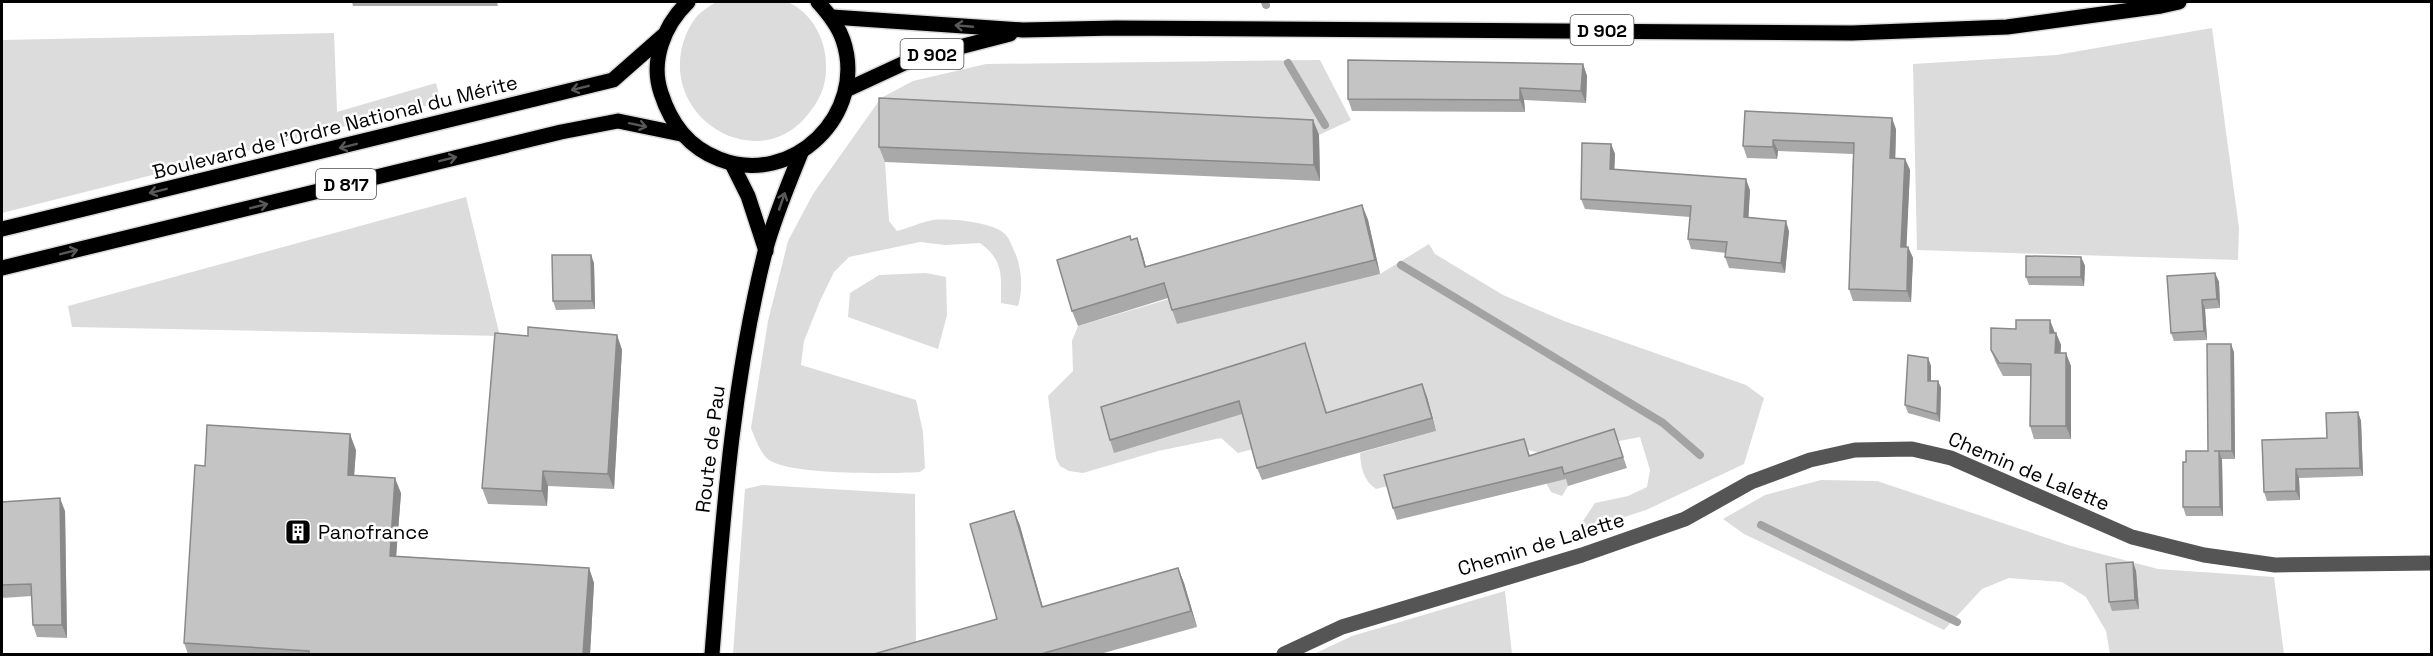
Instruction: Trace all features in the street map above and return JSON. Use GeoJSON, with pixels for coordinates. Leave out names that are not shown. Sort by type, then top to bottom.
{"type":"FeatureCollection","features":[{"type":"Feature","properties":{"kind":"main road","name":"Route de Pau"},"geometry":{"type":"LineString","coordinates":[[687,2],[676,13],[663,36],[657,62],[659,88],[667,113],[681,134],[704,153],[732,164],[755,166],[779,163],[801,153],[822,137],[837,115],[846,90],[846,56],[843,40],[832,17],[818,2]]}},
{"type":"Feature","properties":{"kind":"main road","name":"D 902"},"geometry":{"type":"LineString","coordinates":[[832,17],[1023,30],[1139,28],[1852,33],[2007,27],[2179,2]]}},
{"type":"Feature","properties":{"kind":"main road","name":"D 902"},"geometry":{"type":"LineString","coordinates":[[846,90],[913,59],[1023,30]]}},
{"type":"Feature","properties":{"kind":"main road","name":"Boulevard de l'Ordre National du Mérite"},"geometry":{"type":"LineString","coordinates":[[2,229],[613,80],[663,36]]}},
{"type":"Feature","properties":{"kind":"main road","name":"D 817"},"geometry":{"type":"LineString","coordinates":[[2,268],[561,132],[618,121],[681,134]]}},
{"type":"Feature","properties":{"kind":"main road","name":"Route de Pau"},"geometry":{"type":"LineString","coordinates":[[712,654],[727,465],[742,366],[765,251],[801,153]]}},
{"type":"Feature","properties":{"kind":"main road","name":"Route de Pau"},"geometry":{"type":"LineString","coordinates":[[732,164],[748,196],[765,251]]}},
{"type":"Feature","properties":{"kind":"street","name":"Chemin de Lalette"},"geometry":{"type":"LineString","coordinates":[[1284,654],[1342,627],[1582,555],[1685,519],[1751,482],[1810,460],[1856,450],[1911,449],[1951,458],[2132,537],[2204,555],[2275,565],[2432,563]]}},
{"type":"Feature","properties":{"kind":"shaded area"},"geometry":{"type":"Polygon","coordinates":[[[716,2],[788,2],[804,13],[816,28],[825,55],[826,73],[823,87],[810,112],[785,134],[764,140],[742,140],[720,132],[702,118],[689,100],[681,77],[683,43],[695,19],[702,11],[716,2]]]}},
{"type":"Feature","properties":{"kind":"shaded area"},"geometry":{"type":"Polygon","coordinates":[[[2212,28],[2239,228],[2238,260],[1917,250],[1913,64],[2056,55],[2212,28]]]}},
{"type":"Feature","properties":{"kind":"shaded area"},"geometry":{"type":"Polygon","coordinates":[[[334,33],[337,112],[436,83],[441,102],[2,213],[2,40],[334,33]]]}},
{"type":"Feature","properties":{"kind":"shaded area"},"geometry":{"type":"Polygon","coordinates":[[[1320,60],[1351,120],[1319,135],[885,114],[889,221],[897,231],[928,221],[940,220],[960,220],[991,226],[999,230],[1005,234],[1018,261],[1021,287],[1018,306],[1001,303],[1000,269],[993,256],[980,243],[945,245],[920,242],[849,257],[834,272],[820,301],[804,341],[801,365],[916,400],[923,432],[925,468],[920,472],[906,473],[819,471],[780,465],[769,460],[763,453],[751,428],[768,321],[788,241],[813,194],[881,98],[913,81],[986,64],[1320,60]]]}},
{"type":"Feature","properties":{"kind":"shaded area"},"geometry":{"type":"Polygon","coordinates":[[[466,197],[500,336],[72,327],[68,306],[466,197]]]}},
{"type":"Feature","properties":{"kind":"shaded area"},"geometry":{"type":"Polygon","coordinates":[[[1429,244],[1435,254],[1503,295],[1564,321],[1746,385],[1764,398],[1744,464],[1646,510],[1575,533],[1595,503],[1628,496],[1647,487],[1650,470],[1640,437],[1619,441],[1568,486],[1562,496],[1551,492],[1546,483],[1539,453],[1528,450],[1376,489],[1365,478],[1360,453],[1436,431],[1253,449],[1238,453],[1221,438],[1158,451],[1083,473],[1069,471],[1060,466],[1056,458],[1048,396],[1073,371],[1072,341],[1078,326],[1169,299],[1380,274],[1429,244]]]}},
{"type":"Feature","properties":{"kind":"shaded area"},"geometry":{"type":"Polygon","coordinates":[[[926,273],[946,277],[947,315],[938,349],[848,317],[850,293],[879,275],[926,273]]]}},
{"type":"Feature","properties":{"kind":"shaded area"},"geometry":{"type":"Polygon","coordinates":[[[1821,480],[1877,481],[2071,546],[2158,569],[2274,577],[2284,654],[2110,654],[2106,631],[2086,597],[2062,582],[2009,578],[1982,589],[1944,630],[1744,534],[1723,519],[1765,495],[1821,480]]]}},
{"type":"Feature","properties":{"kind":"shaded area"},"geometry":{"type":"Polygon","coordinates":[[[762,485],[915,494],[916,654],[733,654],[745,489],[762,485]]]}},
{"type":"Feature","properties":{"kind":"shaded area"},"geometry":{"type":"Polygon","coordinates":[[[1505,591],[1512,654],[1314,654],[1352,636],[1505,591]]]}},
{"type":"Feature","properties":{"kind":"building"},"geometry":{"type":"Polygon","coordinates":[[[1348,60],[1583,64],[1581,91],[1520,88],[1520,100],[1348,99],[1348,60]]]}},
{"type":"Feature","properties":{"kind":"building"},"geometry":{"type":"Polygon","coordinates":[[[879,98],[1313,120],[1314,165],[879,147],[879,98]]]}},
{"type":"Feature","properties":{"kind":"building"},"geometry":{"type":"Polygon","coordinates":[[[1745,111],[1892,118],[1890,158],[1905,159],[1901,247],[1908,247],[1907,291],[1849,289],[1854,143],[1773,140],[1773,147],[1743,146],[1745,111]]]}},
{"type":"Feature","properties":{"kind":"building"},"geometry":{"type":"Polygon","coordinates":[[[1582,143],[1611,144],[1610,169],[1746,179],[1744,217],[1786,221],[1781,263],[1725,257],[1727,242],[1688,239],[1691,206],[1581,199],[1582,143]]]}},
{"type":"Feature","properties":{"kind":"building"},"geometry":{"type":"Polygon","coordinates":[[[1362,205],[1375,260],[1172,310],[1164,283],[1072,311],[1057,260],[1130,236],[1131,240],[1137,238],[1145,267],[1362,205]]]}},
{"type":"Feature","properties":{"kind":"building"},"geometry":{"type":"Polygon","coordinates":[[[552,255],[591,255],[592,301],[553,301],[552,255]]]}},
{"type":"Feature","properties":{"kind":"building"},"geometry":{"type":"Polygon","coordinates":[[[2026,256],[2081,257],[2081,277],[2026,277],[2026,256]]]}},
{"type":"Feature","properties":{"kind":"building"},"geometry":{"type":"Polygon","coordinates":[[[2215,273],[2217,299],[2202,300],[2204,331],[2171,333],[2167,276],[2215,273]]]}},
{"type":"Feature","properties":{"kind":"building"},"geometry":{"type":"Polygon","coordinates":[[[2016,320],[2050,320],[2050,333],[2056,333],[2055,353],[2066,353],[2066,426],[2030,426],[2031,364],[1999,363],[1991,350],[1991,328],[2016,329],[2016,320]]]}},
{"type":"Feature","properties":{"kind":"building"},"geometry":{"type":"Polygon","coordinates":[[[528,327],[617,335],[608,474],[543,471],[542,491],[482,488],[495,333],[528,336],[528,327]]]}},
{"type":"Feature","properties":{"kind":"building"},"geometry":{"type":"Polygon","coordinates":[[[1305,343],[1326,413],[1422,384],[1432,418],[1257,468],[1239,401],[1110,440],[1101,407],[1305,343]]]}},
{"type":"Feature","properties":{"kind":"building"},"geometry":{"type":"Polygon","coordinates":[[[2207,344],[2231,344],[2232,451],[2219,451],[2220,507],[2183,507],[2183,462],[2186,462],[2186,451],[2208,451],[2207,344]]]}},
{"type":"Feature","properties":{"kind":"building"},"geometry":{"type":"Polygon","coordinates":[[[1908,355],[1928,358],[1928,381],[1938,381],[1937,414],[1905,405],[1908,355]]]}},
{"type":"Feature","properties":{"kind":"building"},"geometry":{"type":"Polygon","coordinates":[[[2358,412],[2360,468],[2296,469],[2296,491],[2264,492],[2262,440],[2327,438],[2326,413],[2358,412]]]}},
{"type":"Feature","properties":{"kind":"building","name":"Panofrance"},"geometry":{"type":"Polygon","coordinates":[[[207,425],[350,434],[348,475],[395,478],[390,556],[589,568],[583,654],[309,654],[309,651],[184,643],[195,465],[205,466],[207,425]]]}},
{"type":"Feature","properties":{"kind":"building"},"geometry":{"type":"Polygon","coordinates":[[[1614,429],[1623,457],[1564,474],[1562,467],[1393,508],[1384,475],[1524,439],[1529,456],[1614,429]]]}},
{"type":"Feature","properties":{"kind":"building"},"geometry":{"type":"Polygon","coordinates":[[[60,498],[62,625],[33,625],[31,584],[2,585],[2,502],[60,498]]]}},
{"type":"Feature","properties":{"kind":"building"},"geometry":{"type":"Polygon","coordinates":[[[1014,511],[1042,607],[1178,568],[1191,611],[1041,654],[874,654],[997,619],[970,524],[1014,511]]]}},
{"type":"Feature","properties":{"kind":"building"},"geometry":{"type":"Polygon","coordinates":[[[2133,562],[2135,600],[2109,602],[2106,564],[2133,562]]]}},
{"type":"Feature","properties":{"kind":"waterway"},"geometry":{"type":"LineString","coordinates":[[1288,63],[1325,125]]}},
{"type":"Feature","properties":{"kind":"waterway"},"geometry":{"type":"LineString","coordinates":[[1401,265],[1663,423],[1700,455]]}},
{"type":"Feature","properties":{"kind":"waterway"},"geometry":{"type":"LineString","coordinates":[[1761,525],[1957,622]]}},
{"type":"Feature","properties":{"kind":"place","name":"Panofrance"},"geometry":{"type":"Point","coordinates":[298,532]}}]}
